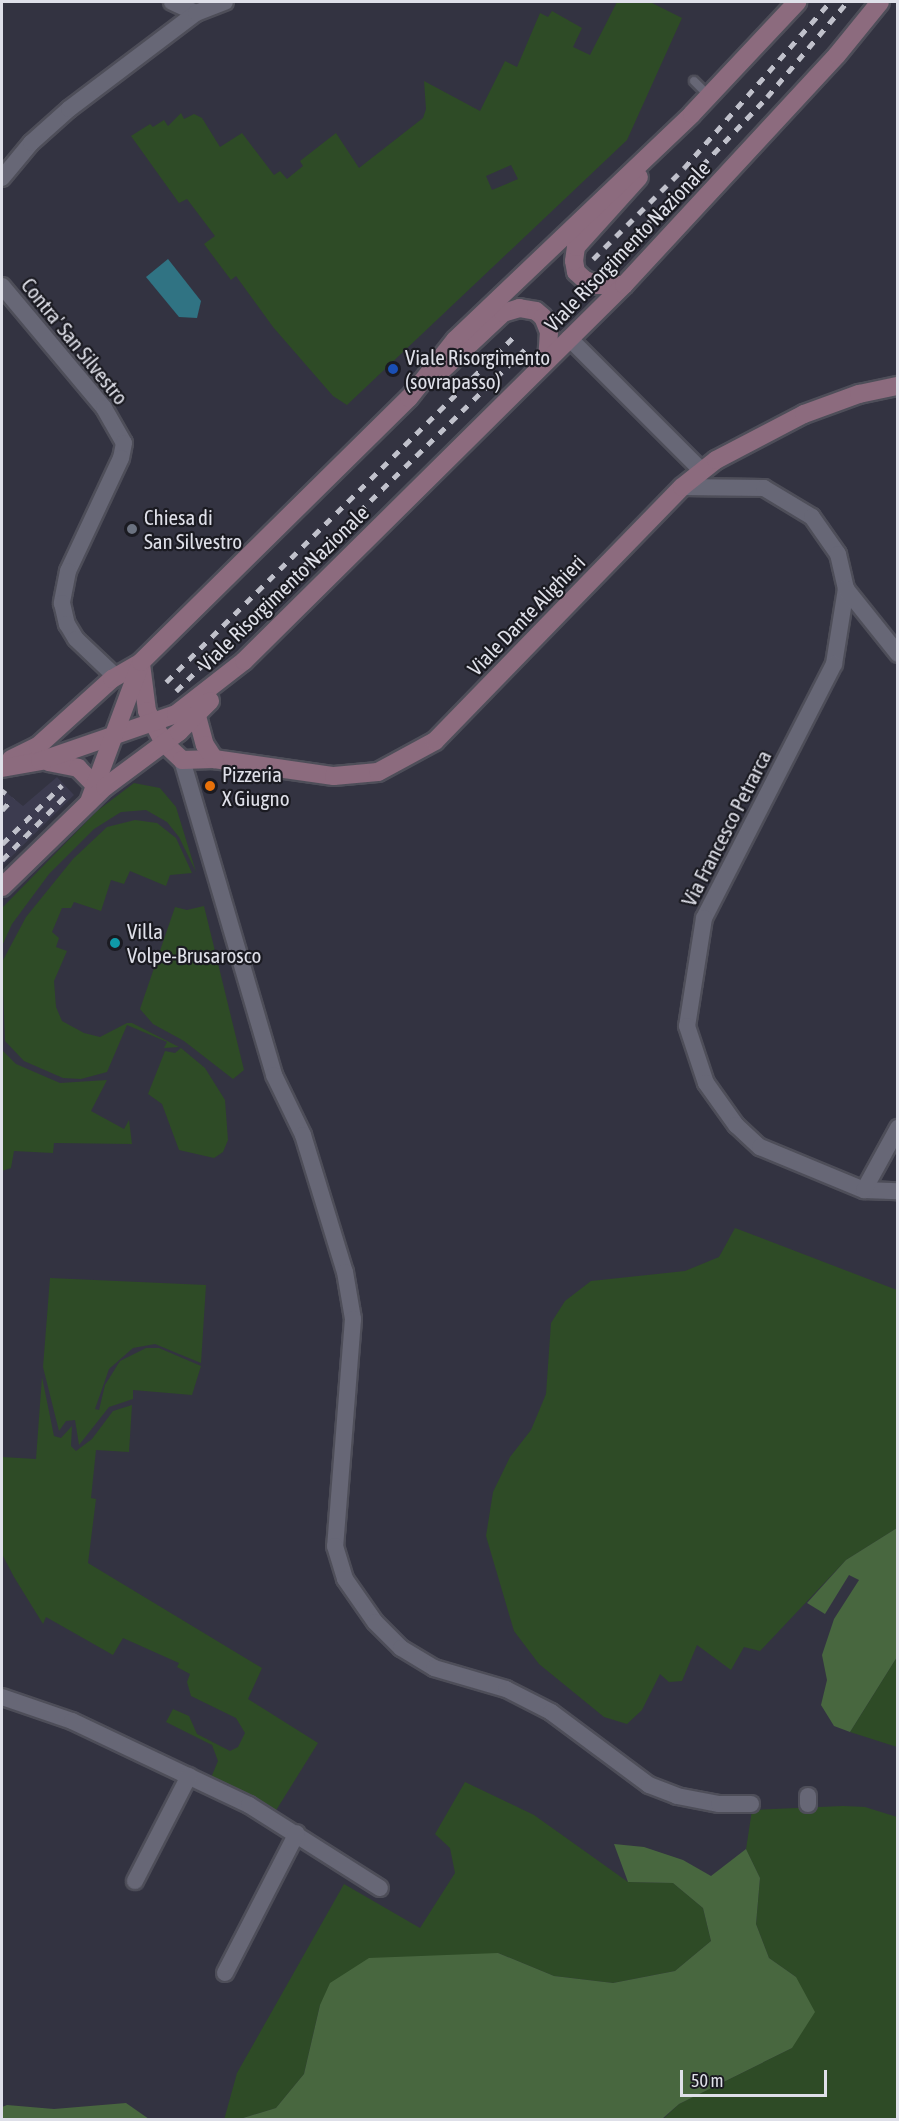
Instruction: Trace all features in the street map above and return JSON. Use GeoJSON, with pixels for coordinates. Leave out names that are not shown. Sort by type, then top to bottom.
{"type":"FeatureCollection","features":[{"type":"Feature","properties":{"kind":"main road"},"geometry":{"type":"LineString","coordinates":[[409,398],[454,340],[692,114],[797,2]]}},
{"type":"Feature","properties":{"kind":"main road","name":"Viale Risorgimento Nazionale"},"geometry":{"type":"LineString","coordinates":[[40,761],[111,739],[188,707],[244,661],[624,285],[806,89],[880,2]]}},
{"type":"Feature","properties":{"kind":"main road"},"geometry":{"type":"LineString","coordinates":[[624,285],[598,285],[585,280],[576,272],[576,247],[692,114]]}},
{"type":"Feature","properties":{"kind":"main road"},"geometry":{"type":"LineString","coordinates":[[2,763],[38,746],[116,677],[141,662],[409,398],[503,313],[519,308],[536,311],[543,317],[549,332],[547,359]]}},
{"type":"Feature","properties":{"kind":"main road","name":"Viale Dante Alighieri"},"geometry":{"type":"LineString","coordinates":[[182,760],[214,759],[334,776],[378,772],[435,741],[682,487],[702,471],[760,434],[804,414],[859,394],[897,386]]}},
{"type":"Feature","properties":{"kind":"main road"},"geometry":{"type":"LineString","coordinates":[[2,887],[92,793],[164,743],[197,716],[244,661]]}},
{"type":"Feature","properties":{"kind":"main road"},"geometry":{"type":"LineString","coordinates":[[141,662],[144,697],[153,723],[164,743],[182,760]]}},
{"type":"Feature","properties":{"kind":"main road"},"geometry":{"type":"LineString","coordinates":[[92,793],[141,662]]}},
{"type":"Feature","properties":{"kind":"main road"},"geometry":{"type":"LineString","coordinates":[[197,716],[205,745],[214,759]]}},
{"type":"Feature","properties":{"kind":"main road"},"geometry":{"type":"LineString","coordinates":[[2,768],[40,761],[78,768],[92,793]]}},
{"type":"Feature","properties":{"kind":"street"},"geometry":{"type":"LineString","coordinates":[[172,2],[196,13]]}},
{"type":"Feature","properties":{"kind":"street"},"geometry":{"type":"LineString","coordinates":[[2,178],[31,143],[69,109],[196,13],[225,2]]}},
{"type":"Feature","properties":{"kind":"street","name":"Contra' San Silvestro"},"geometry":{"type":"LineString","coordinates":[[2,286],[104,408],[124,443],[121,458],[68,571],[62,603],[67,624],[76,639],[116,677]]}},
{"type":"Feature","properties":{"kind":"street"},"geometry":{"type":"LineString","coordinates":[[569,338],[702,471]]}},
{"type":"Feature","properties":{"kind":"street","name":"Via Francesco Petrarca"},"geometry":{"type":"LineString","coordinates":[[682,487],[764,488],[812,518],[838,554],[846,589],[834,664],[704,918],[687,1026],[706,1083],[736,1125],[760,1147],[864,1190],[897,1191]]}},
{"type":"Feature","properties":{"kind":"street"},"geometry":{"type":"LineString","coordinates":[[846,589],[897,654]]}},
{"type":"Feature","properties":{"kind":"street"},"geometry":{"type":"LineString","coordinates":[[182,760],[274,1075],[303,1135],[345,1272],[353,1319],[335,1546],[345,1579],[375,1622],[401,1648],[434,1668],[506,1689],[551,1712],[649,1785],[708,1802],[751,1804]]}},
{"type":"Feature","properties":{"kind":"street"},"geometry":{"type":"LineString","coordinates":[[864,1190],[897,1128]]}},
{"type":"Feature","properties":{"kind":"street"},"geometry":{"type":"LineString","coordinates":[[2,1697],[72,1721],[189,1776],[297,1833],[381,1888]]}},
{"type":"Feature","properties":{"kind":"street"},"geometry":{"type":"LineString","coordinates":[[135,1881],[189,1776]]}},
{"type":"Feature","properties":{"kind":"street"},"geometry":{"type":"LineString","coordinates":[[225,1973],[297,1833]]}},
{"type":"Feature","properties":{"kind":"lane"},"geometry":{"type":"LineString","coordinates":[[694,81],[709,97]]}},
{"type":"Feature","properties":{"kind":"shaded area"},"geometry":{"type":"Polygon","coordinates":[[[57,777],[74,795],[2,866],[2,789],[23,806],[57,777]]]}},
{"type":"Feature","properties":{"kind":"green space"},"geometry":{"type":"Polygon","coordinates":[[[617,2],[650,2],[682,18],[627,140],[347,405],[333,396],[273,327],[236,276],[231,280],[204,244],[215,236],[187,199],[179,203],[131,136],[150,124],[153,127],[164,120],[168,126],[181,113],[184,119],[194,114],[202,118],[220,147],[242,133],[274,175],[280,171],[287,179],[303,166],[300,161],[336,133],[359,168],[423,118],[426,109],[424,81],[480,111],[505,61],[517,67],[540,13],[548,17],[552,11],[582,28],[573,47],[590,55],[617,2]],[[511,165],[486,176],[492,190],[518,179],[511,165]]]}},
{"type":"Feature","properties":{"kind":"green space"},"geometry":{"type":"Polygon","coordinates":[[[134,783],[160,788],[176,807],[196,872],[179,837],[167,822],[146,810],[121,812],[94,829],[49,874],[12,924],[2,946],[2,908],[97,811],[134,783]]]}},
{"type":"Feature","properties":{"kind":"green space"},"geometry":{"type":"Polygon","coordinates":[[[135,820],[157,823],[176,838],[192,873],[170,875],[166,886],[130,871],[124,884],[111,880],[101,911],[74,902],[71,908],[62,908],[52,932],[59,938],[56,947],[67,951],[54,981],[56,1007],[62,1021],[84,1033],[100,1037],[127,1023],[132,1023],[179,1047],[164,1048],[167,1042],[127,1025],[107,1072],[81,1079],[63,1078],[24,1061],[5,1041],[2,962],[26,917],[73,859],[107,827],[135,820]]]}},
{"type":"Feature","properties":{"kind":"green space"},"geometry":{"type":"Polygon","coordinates":[[[204,906],[244,1070],[233,1079],[184,1041],[153,1024],[140,1009],[175,907],[187,910],[204,906]]]}},
{"type":"Feature","properties":{"kind":"green space"},"geometry":{"type":"Polygon","coordinates":[[[181,1048],[205,1068],[225,1100],[228,1140],[223,1152],[214,1158],[179,1150],[162,1104],[148,1094],[165,1051],[175,1053],[181,1048]]]}},
{"type":"Feature","properties":{"kind":"green space"},"geometry":{"type":"Polygon","coordinates":[[[2,1050],[16,1064],[60,1083],[107,1080],[91,1111],[124,1129],[129,1120],[132,1144],[54,1143],[53,1153],[14,1151],[11,1168],[2,1171],[2,1050]]]}},
{"type":"Feature","properties":{"kind":"green space"},"geometry":{"type":"Polygon","coordinates":[[[735,1228],[897,1290],[897,1528],[846,1560],[760,1651],[744,1647],[731,1670],[697,1645],[682,1681],[669,1682],[660,1674],[642,1710],[627,1724],[604,1717],[539,1664],[514,1631],[486,1536],[493,1492],[510,1457],[531,1430],[546,1394],[551,1323],[565,1301],[591,1281],[685,1271],[719,1257],[735,1228]]]}},
{"type":"Feature","properties":{"kind":"green space"},"geometry":{"type":"Polygon","coordinates":[[[50,1278],[206,1285],[201,1363],[155,1344],[133,1348],[109,1369],[95,1409],[99,1410],[105,1385],[120,1361],[146,1348],[159,1348],[201,1366],[192,1395],[133,1390],[133,1399],[109,1407],[79,1445],[75,1420],[66,1421],[59,1431],[43,1367],[50,1278]]]}},
{"type":"Feature","properties":{"kind":"green space"},"geometry":{"type":"Polygon","coordinates":[[[42,1377],[54,1436],[61,1438],[72,1426],[71,1446],[76,1451],[92,1439],[113,1411],[132,1405],[129,1452],[96,1450],[91,1498],[96,1499],[88,1563],[262,1668],[248,1699],[318,1743],[275,1812],[210,1780],[218,1761],[212,1745],[166,1722],[173,1709],[189,1716],[197,1734],[230,1751],[238,1747],[245,1733],[236,1718],[191,1696],[187,1682],[190,1674],[177,1667],[179,1663],[123,1638],[113,1655],[46,1617],[43,1624],[14,1577],[2,1554],[2,1457],[36,1459],[42,1377]]]}},
{"type":"Feature","properties":{"kind":"green space"},"geometry":{"type":"Polygon","coordinates":[[[897,1528],[897,1657],[850,1732],[834,1726],[821,1705],[827,1680],[822,1655],[834,1619],[859,1580],[849,1575],[825,1614],[807,1603],[846,1560],[897,1528]]]}},
{"type":"Feature","properties":{"kind":"green space"},"geometry":{"type":"Polygon","coordinates":[[[897,1657],[897,1747],[850,1732],[897,1657]]]}},
{"type":"Feature","properties":{"kind":"green space"},"geometry":{"type":"Polygon","coordinates":[[[465,1782],[534,1815],[628,1882],[673,1883],[703,1908],[711,1941],[675,1971],[613,1983],[554,1976],[498,1953],[320,2005],[304,2074],[276,2108],[240,2119],[224,2120],[237,2073],[344,1884],[420,1928],[455,1873],[450,1848],[435,1834],[465,1782]]]}},
{"type":"Feature","properties":{"kind":"green space"},"geometry":{"type":"Polygon","coordinates":[[[865,1807],[897,1817],[897,2119],[662,2120],[679,2104],[792,2048],[796,1977],[769,1958],[756,1924],[760,1878],[746,1849],[752,1810],[865,1807]]]}},
{"type":"Feature","properties":{"kind":"green space"},"geometry":{"type":"Polygon","coordinates":[[[614,1844],[644,1847],[683,1860],[711,1876],[746,1849],[760,1878],[756,1924],[769,1958],[796,1977],[815,2012],[792,2048],[679,2104],[662,2119],[240,2119],[276,2108],[304,2074],[320,2005],[330,1983],[369,1958],[498,1953],[554,1976],[613,1983],[675,1971],[711,1941],[703,1908],[673,1883],[628,1882],[614,1844]]]}},
{"type":"Feature","properties":{"kind":"green space"},"geometry":{"type":"Polygon","coordinates":[[[126,2103],[149,2119],[2,2119],[2,2107],[7,2105],[54,2109],[126,2103]]]}},
{"type":"Feature","properties":{"kind":"water"},"geometry":{"type":"Polygon","coordinates":[[[168,259],[201,301],[197,318],[179,317],[146,277],[168,259]]]}},
{"type":"Feature","properties":{"kind":"railway"},"geometry":{"type":"LineString","coordinates":[[593,259],[684,168],[830,2]]}},
{"type":"Feature","properties":{"kind":"railway"},"geometry":{"type":"LineString","coordinates":[[603,270],[767,97],[847,2]]}},
{"type":"Feature","properties":{"kind":"railway"},"geometry":{"type":"LineString","coordinates":[[166,682],[518,333]]}},
{"type":"Feature","properties":{"kind":"railway"},"geometry":{"type":"LineString","coordinates":[[176,691],[529,345]]}},
{"type":"Feature","properties":{"kind":"railway"},"geometry":{"type":"LineString","coordinates":[[2,844],[62,785]]}},
{"type":"Feature","properties":{"kind":"railway"},"geometry":{"type":"LineString","coordinates":[[2,794],[5,790]]}},
{"type":"Feature","properties":{"kind":"railway"},"geometry":{"type":"LineString","coordinates":[[2,860],[69,792]]}},
{"type":"Feature","properties":{"kind":"railway"},"geometry":{"type":"LineString","coordinates":[[2,810],[13,798]]}},
{"type":"Feature","properties":{"kind":"place","name":"Viale Risorgimento (sovrapasso)"},"geometry":{"type":"Point","coordinates":[393,369]}},
{"type":"Feature","properties":{"kind":"place","name":"Chiesa di San Silvestro"},"geometry":{"type":"Point","coordinates":[132,529]}},
{"type":"Feature","properties":{"kind":"place","name":"Pizzeria X Giugno"},"geometry":{"type":"Point","coordinates":[210,786]}},
{"type":"Feature","properties":{"kind":"place","name":"Villa Volpe-Brusarosco"},"geometry":{"type":"Point","coordinates":[115,943]}}]}
